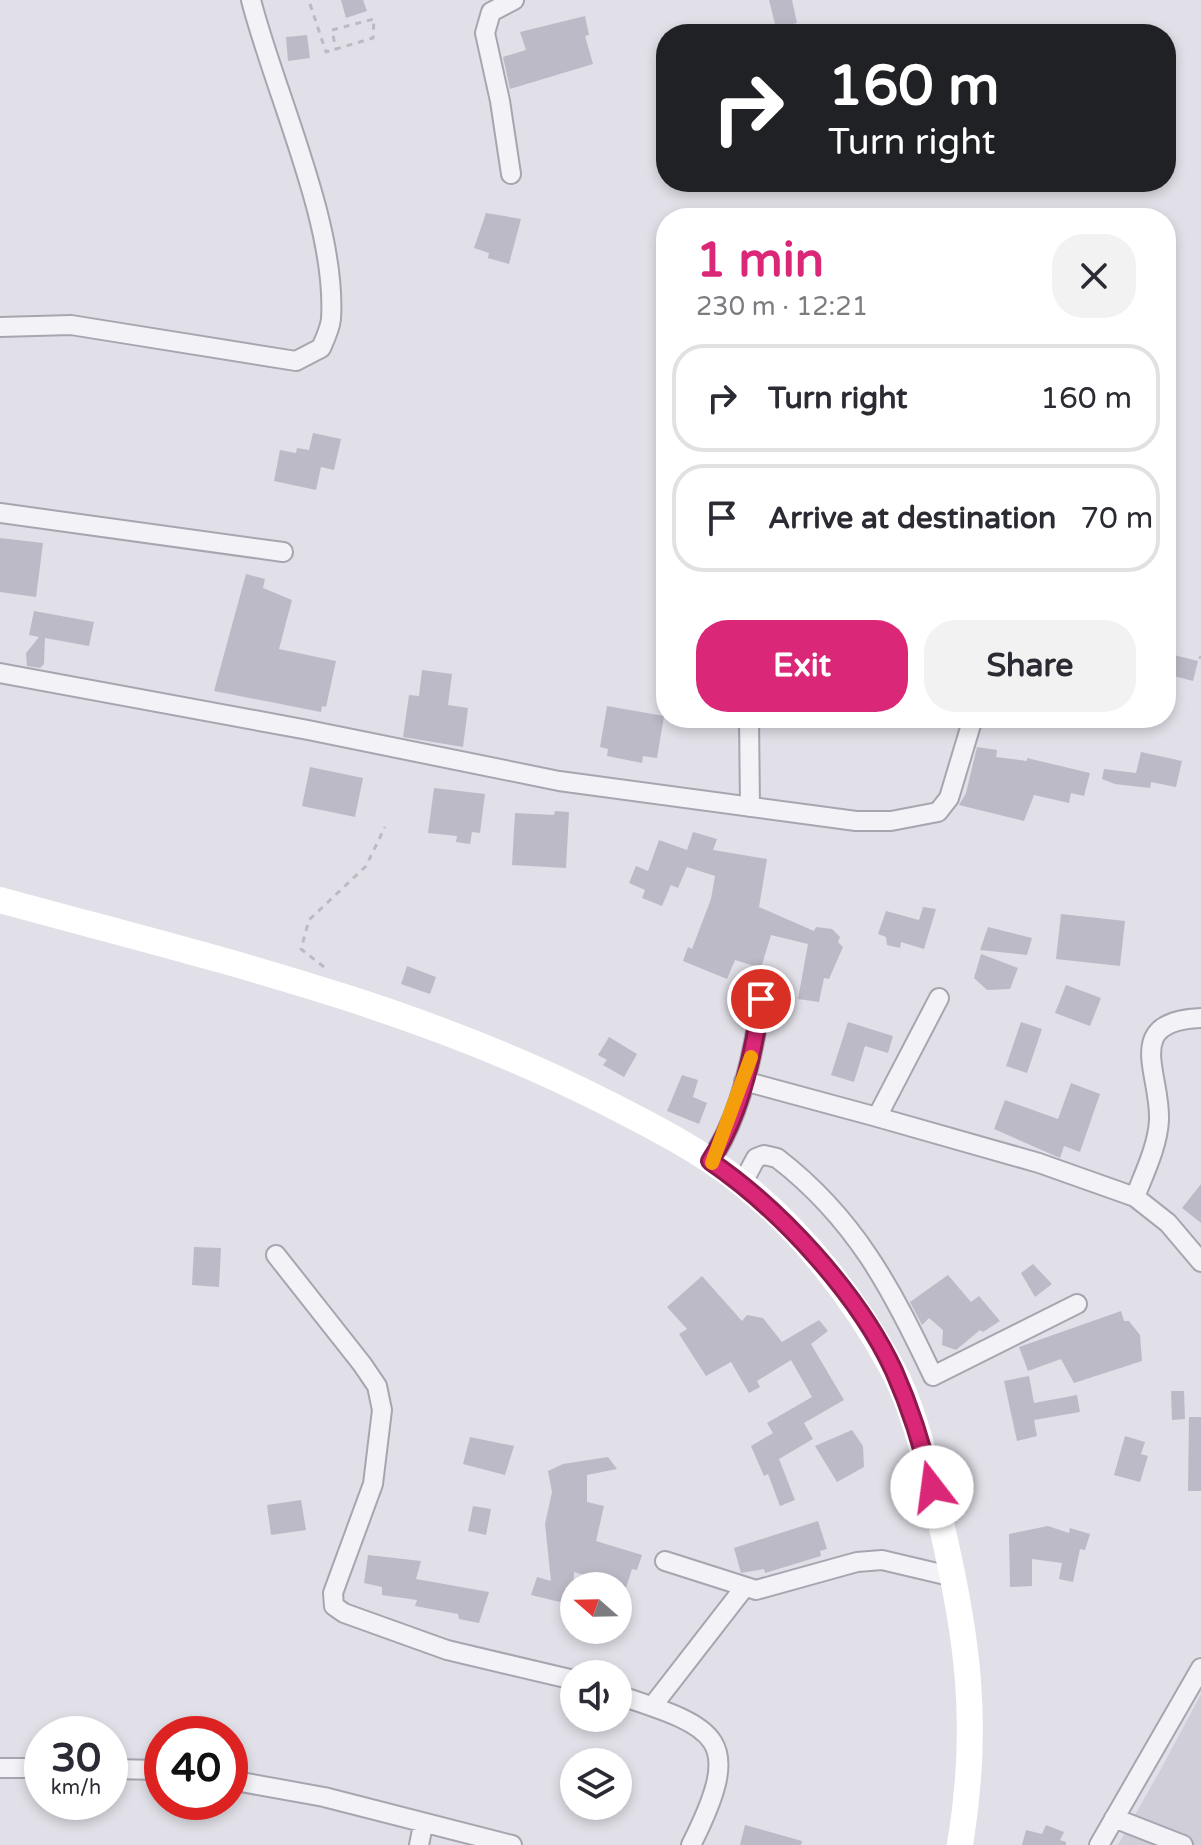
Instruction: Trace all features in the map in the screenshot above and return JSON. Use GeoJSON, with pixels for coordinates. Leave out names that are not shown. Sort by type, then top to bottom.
{"type":"FeatureCollection","features":[{"type":"Feature","properties":{"kind":"street"},"geometry":{"type":"LineString","coordinates":[[0,327],[71,325],[296,361],[321,348],[331,321],[328,273],[315,206],[251,0]]}},
{"type":"Feature","properties":{"kind":"street"},"geometry":{"type":"LineString","coordinates":[[511,174],[500,101],[485,33],[491,12],[514,0]]}},
{"type":"Feature","properties":{"kind":"street"},"geometry":{"type":"LineString","coordinates":[[0,513],[283,552]]}},
{"type":"Feature","properties":{"kind":"street"},"geometry":{"type":"LineString","coordinates":[[0,673],[308,730],[559,781],[856,821],[891,821],[938,812],[949,798],[970,728]]}},
{"type":"Feature","properties":{"kind":"street"},"geometry":{"type":"LineString","coordinates":[[749,728],[750,807]]}},
{"type":"Feature","properties":{"kind":"street"},"geometry":{"type":"LineString","coordinates":[[0,900],[368,1002],[554,1076],[644,1122],[710,1161],[742,1184],[803,1243],[858,1311],[893,1370],[925,1457],[954,1577],[970,1682],[971,1736],[960,1845]]}},
{"type":"Feature","properties":{"kind":"street"},"geometry":{"type":"LineString","coordinates":[[877,1117],[939,998]]}},
{"type":"Feature","properties":{"kind":"street"},"geometry":{"type":"LineString","coordinates":[[710,1161],[720,1147],[744,1081],[761,999]]}},
{"type":"Feature","properties":{"kind":"street"},"geometry":{"type":"LineString","coordinates":[[1135,1197],[1159,1121],[1151,1077],[1151,1056],[1157,1032],[1167,1022],[1201,1018]]}},
{"type":"Feature","properties":{"kind":"street"},"geometry":{"type":"LineString","coordinates":[[744,1081],[1012,1154],[1135,1197],[1168,1223],[1201,1262]]}},
{"type":"Feature","properties":{"kind":"street"},"geometry":{"type":"LineString","coordinates":[[742,1184],[756,1158],[764,1155],[777,1158],[844,1221],[886,1280],[933,1376]]}},
{"type":"Feature","properties":{"kind":"street"},"geometry":{"type":"LineString","coordinates":[[276,1255],[362,1364],[377,1386],[382,1410],[373,1484],[333,1593],[334,1606],[344,1613],[447,1650],[560,1677]]}},
{"type":"Feature","properties":{"kind":"street"},"geometry":{"type":"LineString","coordinates":[[901,1390],[1077,1304]]}},
{"type":"Feature","properties":{"kind":"street"},"geometry":{"type":"LineString","coordinates":[[665,1561],[744,1588],[770,1587],[857,1562],[882,1560],[954,1577]]}},
{"type":"Feature","properties":{"kind":"street"},"geometry":{"type":"LineString","coordinates":[[654,1704],[744,1588]]}},
{"type":"Feature","properties":{"kind":"street"},"geometry":{"type":"LineString","coordinates":[[1099,1845],[1201,1668]]}},
{"type":"Feature","properties":{"kind":"street"},"geometry":{"type":"LineString","coordinates":[[632,1698],[654,1704],[700,1725],[718,1749],[718,1780],[710,1808],[691,1845]]}},
{"type":"Feature","properties":{"kind":"street"},"geometry":{"type":"LineString","coordinates":[[0,1768],[24,1768]]}},
{"type":"Feature","properties":{"kind":"street"},"geometry":{"type":"LineString","coordinates":[[248,1783],[324,1797],[423,1825],[512,1845]]}},
{"type":"Feature","properties":{"kind":"street"},"geometry":{"type":"LineString","coordinates":[[1114,1818],[1183,1845]]}},
{"type":"Feature","properties":{"kind":"street"},"geometry":{"type":"LineString","coordinates":[[419,1845],[423,1825]]}},
{"type":"Feature","properties":{"kind":"path"},"geometry":{"type":"LineString","coordinates":[[310,4],[319,31],[326,52],[373,38],[374,19],[319,31]]}},
{"type":"Feature","properties":{"kind":"path"},"geometry":{"type":"LineString","coordinates":[[332,30],[336,50]]}},
{"type":"Feature","properties":{"kind":"path"},"geometry":{"type":"LineString","coordinates":[[334,975],[301,949],[309,920],[366,866],[385,827]]}},
{"type":"Feature","properties":{"kind":"shaded area"},"geometry":{"type":"Polygon","coordinates":[[[1201,1694],[1201,1845],[1118,1845],[1161,1769],[1201,1694]]]}},
{"type":"Feature","properties":{"kind":"building"},"geometry":{"type":"Polygon","coordinates":[[[341,0],[363,0],[367,11],[346,18],[341,0]]]}},
{"type":"Feature","properties":{"kind":"building"},"geometry":{"type":"Polygon","coordinates":[[[769,0],[792,0],[797,23],[775,24],[769,0]]]}},
{"type":"Feature","properties":{"kind":"building"},"geometry":{"type":"Polygon","coordinates":[[[585,16],[589,35],[585,36],[593,64],[510,89],[503,57],[526,50],[520,32],[585,16]]]}},
{"type":"Feature","properties":{"kind":"building"},"geometry":{"type":"Polygon","coordinates":[[[307,35],[310,58],[288,61],[286,37],[307,35]]]}},
{"type":"Feature","properties":{"kind":"building"},"geometry":{"type":"Polygon","coordinates":[[[486,213],[521,219],[509,264],[488,258],[489,253],[474,248],[486,213]]]}},
{"type":"Feature","properties":{"kind":"building"},"geometry":{"type":"Polygon","coordinates":[[[313,433],[341,439],[334,470],[321,467],[316,490],[274,481],[280,450],[296,453],[297,448],[309,450],[313,433]]]}},
{"type":"Feature","properties":{"kind":"building"},"geometry":{"type":"Polygon","coordinates":[[[0,538],[43,543],[36,597],[0,592],[0,538]]]}},
{"type":"Feature","properties":{"kind":"building"},"geometry":{"type":"Polygon","coordinates":[[[246,574],[265,579],[263,588],[292,600],[279,649],[336,661],[326,707],[322,706],[321,712],[214,691],[246,574]]]}},
{"type":"Feature","properties":{"kind":"building"},"geometry":{"type":"Polygon","coordinates":[[[34,611],[94,622],[89,646],[45,638],[44,664],[40,668],[27,666],[26,653],[39,637],[29,635],[34,611]]]}},
{"type":"Feature","properties":{"kind":"building"},"geometry":{"type":"Polygon","coordinates":[[[1176,656],[1198,661],[1193,681],[1176,677],[1176,656]]]}},
{"type":"Feature","properties":{"kind":"building"},"geometry":{"type":"Polygon","coordinates":[[[422,670],[452,674],[448,705],[468,708],[463,747],[403,737],[409,695],[419,696],[422,670]]]}},
{"type":"Feature","properties":{"kind":"building"},"geometry":{"type":"Polygon","coordinates":[[[607,706],[656,715],[656,728],[662,728],[657,758],[643,756],[642,763],[607,756],[608,749],[600,747],[607,706]]]}},
{"type":"Feature","properties":{"kind":"building"},"geometry":{"type":"Polygon","coordinates":[[[977,747],[997,750],[996,757],[1027,761],[1027,758],[1090,773],[1084,796],[1071,793],[1069,803],[1034,795],[1024,821],[959,805],[966,793],[977,747]]]}},
{"type":"Feature","properties":{"kind":"building"},"geometry":{"type":"Polygon","coordinates":[[[1141,752],[1182,761],[1176,787],[1151,782],[1150,788],[1115,784],[1102,779],[1104,769],[1136,773],[1141,752]]]}},
{"type":"Feature","properties":{"kind":"building"},"geometry":{"type":"Polygon","coordinates":[[[310,767],[363,778],[355,817],[302,806],[310,767]]]}},
{"type":"Feature","properties":{"kind":"building"},"geometry":{"type":"Polygon","coordinates":[[[434,788],[485,794],[480,833],[472,832],[470,844],[456,842],[457,836],[428,833],[434,788]]]}},
{"type":"Feature","properties":{"kind":"building"},"geometry":{"type":"Polygon","coordinates":[[[555,811],[569,812],[566,868],[512,865],[515,813],[554,815],[555,811]]]}},
{"type":"Feature","properties":{"kind":"building"},"geometry":{"type":"Polygon","coordinates":[[[693,832],[717,839],[713,850],[767,859],[759,907],[814,931],[816,927],[832,929],[840,937],[838,942],[843,947],[829,979],[824,978],[819,1002],[798,999],[808,944],[771,935],[761,968],[735,960],[727,979],[683,961],[688,947],[692,949],[711,899],[715,876],[687,867],[678,888],[671,885],[662,906],[642,898],[645,890],[629,883],[636,866],[648,871],[659,840],[687,850],[693,832]]]}},
{"type":"Feature","properties":{"kind":"building"},"geometry":{"type":"Polygon","coordinates":[[[923,907],[936,909],[924,949],[901,942],[900,948],[887,945],[886,937],[878,934],[886,911],[919,920],[923,907]]]}},
{"type":"Feature","properties":{"kind":"building"},"geometry":{"type":"Polygon","coordinates":[[[1061,914],[1125,921],[1120,966],[1056,959],[1061,914]]]}},
{"type":"Feature","properties":{"kind":"building"},"geometry":{"type":"Polygon","coordinates":[[[988,927],[1032,938],[1027,955],[980,950],[988,927]]]}},
{"type":"Feature","properties":{"kind":"building"},"geometry":{"type":"Polygon","coordinates":[[[981,954],[1018,968],[1010,989],[987,990],[974,978],[981,954]]]}},
{"type":"Feature","properties":{"kind":"building"},"geometry":{"type":"Polygon","coordinates":[[[407,966],[436,977],[430,994],[401,984],[407,966]]]}},
{"type":"Feature","properties":{"kind":"building"},"geometry":{"type":"Polygon","coordinates":[[[1066,985],[1101,998],[1090,1026],[1055,1013],[1066,985]]]}},
{"type":"Feature","properties":{"kind":"building"},"geometry":{"type":"Polygon","coordinates":[[[848,1022],[893,1036],[888,1053],[865,1046],[854,1082],[831,1075],[848,1022]]]}},
{"type":"Feature","properties":{"kind":"building"},"geometry":{"type":"Polygon","coordinates":[[[1021,1022],[1042,1029],[1027,1073],[1006,1066],[1021,1022]]]}},
{"type":"Feature","properties":{"kind":"building"},"geometry":{"type":"Polygon","coordinates":[[[609,1037],[637,1054],[624,1077],[603,1065],[607,1060],[598,1055],[609,1037]]]}},
{"type":"Feature","properties":{"kind":"building"},"geometry":{"type":"Polygon","coordinates":[[[682,1075],[698,1080],[693,1097],[707,1103],[699,1124],[667,1111],[682,1075]]]}},
{"type":"Feature","properties":{"kind":"building"},"geometry":{"type":"Polygon","coordinates":[[[1071,1083],[1100,1094],[1080,1152],[1064,1146],[1060,1158],[994,1129],[1005,1100],[1058,1119],[1071,1083]]]}},
{"type":"Feature","properties":{"kind":"building"},"geometry":{"type":"Polygon","coordinates":[[[1201,1184],[1201,1223],[1182,1208],[1201,1184]]]}},
{"type":"Feature","properties":{"kind":"building"},"geometry":{"type":"Polygon","coordinates":[[[194,1247],[221,1248],[219,1287],[192,1285],[194,1247]]]}},
{"type":"Feature","properties":{"kind":"building"},"geometry":{"type":"Polygon","coordinates":[[[1033,1264],[1052,1284],[1035,1297],[1021,1273],[1033,1264]]]}},
{"type":"Feature","properties":{"kind":"building"},"geometry":{"type":"Polygon","coordinates":[[[948,1275],[971,1302],[979,1296],[1000,1321],[983,1332],[980,1330],[956,1350],[942,1345],[943,1330],[929,1318],[922,1325],[910,1302],[948,1275]]]}},
{"type":"Feature","properties":{"kind":"building"},"geometry":{"type":"Polygon","coordinates":[[[702,1276],[742,1321],[747,1315],[763,1318],[782,1342],[819,1320],[828,1331],[811,1344],[844,1400],[804,1423],[813,1439],[779,1459],[795,1500],[780,1506],[768,1474],[764,1476],[751,1446],[773,1433],[767,1423],[812,1397],[791,1360],[757,1381],[760,1387],[749,1393],[731,1362],[706,1376],[679,1334],[687,1329],[667,1307],[702,1276]]]}},
{"type":"Feature","properties":{"kind":"building"},"geometry":{"type":"Polygon","coordinates":[[[1121,1311],[1124,1321],[1129,1321],[1140,1335],[1142,1361],[1074,1383],[1061,1359],[1028,1371],[1019,1347],[1121,1311]]]}},
{"type":"Feature","properties":{"kind":"building"},"geometry":{"type":"Polygon","coordinates":[[[1029,1376],[1034,1403],[1077,1395],[1080,1412],[1034,1420],[1037,1436],[1017,1441],[1004,1381],[1029,1376]]]}},
{"type":"Feature","properties":{"kind":"building"},"geometry":{"type":"Polygon","coordinates":[[[1171,1391],[1184,1391],[1185,1419],[1172,1420],[1171,1391]]]}},
{"type":"Feature","properties":{"kind":"building"},"geometry":{"type":"Polygon","coordinates":[[[1189,1417],[1201,1417],[1201,1491],[1188,1491],[1189,1417]]]}},
{"type":"Feature","properties":{"kind":"building"},"geometry":{"type":"Polygon","coordinates":[[[852,1430],[863,1446],[864,1467],[837,1482],[815,1446],[852,1430]]]}},
{"type":"Feature","properties":{"kind":"building"},"geometry":{"type":"Polygon","coordinates":[[[1125,1436],[1145,1442],[1141,1454],[1148,1456],[1140,1482],[1114,1475],[1125,1436]]]}},
{"type":"Feature","properties":{"kind":"building"},"geometry":{"type":"Polygon","coordinates":[[[470,1437],[514,1446],[505,1475],[463,1464],[470,1437]]]}},
{"type":"Feature","properties":{"kind":"building"},"geometry":{"type":"Polygon","coordinates":[[[608,1457],[617,1469],[587,1475],[587,1502],[604,1506],[596,1541],[642,1555],[637,1570],[632,1569],[631,1572],[560,1572],[560,1602],[531,1595],[537,1577],[551,1581],[545,1524],[552,1492],[548,1471],[563,1464],[608,1457]]]}},
{"type":"Feature","properties":{"kind":"building"},"geometry":{"type":"Polygon","coordinates":[[[301,1500],[306,1530],[271,1535],[267,1505],[301,1500]]]}},
{"type":"Feature","properties":{"kind":"building"},"geometry":{"type":"Polygon","coordinates":[[[473,1506],[491,1509],[486,1535],[468,1531],[473,1506]]]}},
{"type":"Feature","properties":{"kind":"building"},"geometry":{"type":"Polygon","coordinates":[[[818,1521],[827,1549],[820,1551],[821,1556],[765,1573],[764,1569],[741,1573],[734,1548],[818,1521]]]}},
{"type":"Feature","properties":{"kind":"building"},"geometry":{"type":"Polygon","coordinates":[[[1048,1526],[1069,1533],[1070,1528],[1090,1534],[1085,1550],[1080,1549],[1073,1582],[1059,1579],[1062,1563],[1032,1559],[1032,1586],[1010,1587],[1009,1534],[1048,1526]]]}},
{"type":"Feature","properties":{"kind":"building"},"geometry":{"type":"Polygon","coordinates":[[[368,1555],[421,1561],[416,1579],[489,1592],[479,1623],[459,1619],[458,1614],[415,1606],[417,1600],[382,1595],[382,1587],[364,1583],[368,1555]]]}},
{"type":"Feature","properties":{"kind":"building"},"geometry":{"type":"Polygon","coordinates":[[[745,1825],[802,1841],[801,1845],[740,1845],[745,1825]]]}},
{"type":"Feature","properties":{"kind":"building"},"geometry":{"type":"Polygon","coordinates":[[[1046,1825],[1064,1832],[1060,1840],[1066,1845],[1022,1845],[1026,1830],[1042,1834],[1046,1825]]]}},
{"type":"Feature","properties":{"kind":"slow traffic"},"geometry":{"type":"LineString","coordinates":[[712,1163],[710,1161],[720,1147],[751,1057]]}},
{"type":"Feature","properties":{"kind":"route"},"geometry":{"type":"LineString","coordinates":[[761,999],[756,1038],[744,1081],[720,1147],[710,1161],[742,1184],[803,1243],[858,1311],[893,1370],[925,1457],[932,1487]]}}]}
